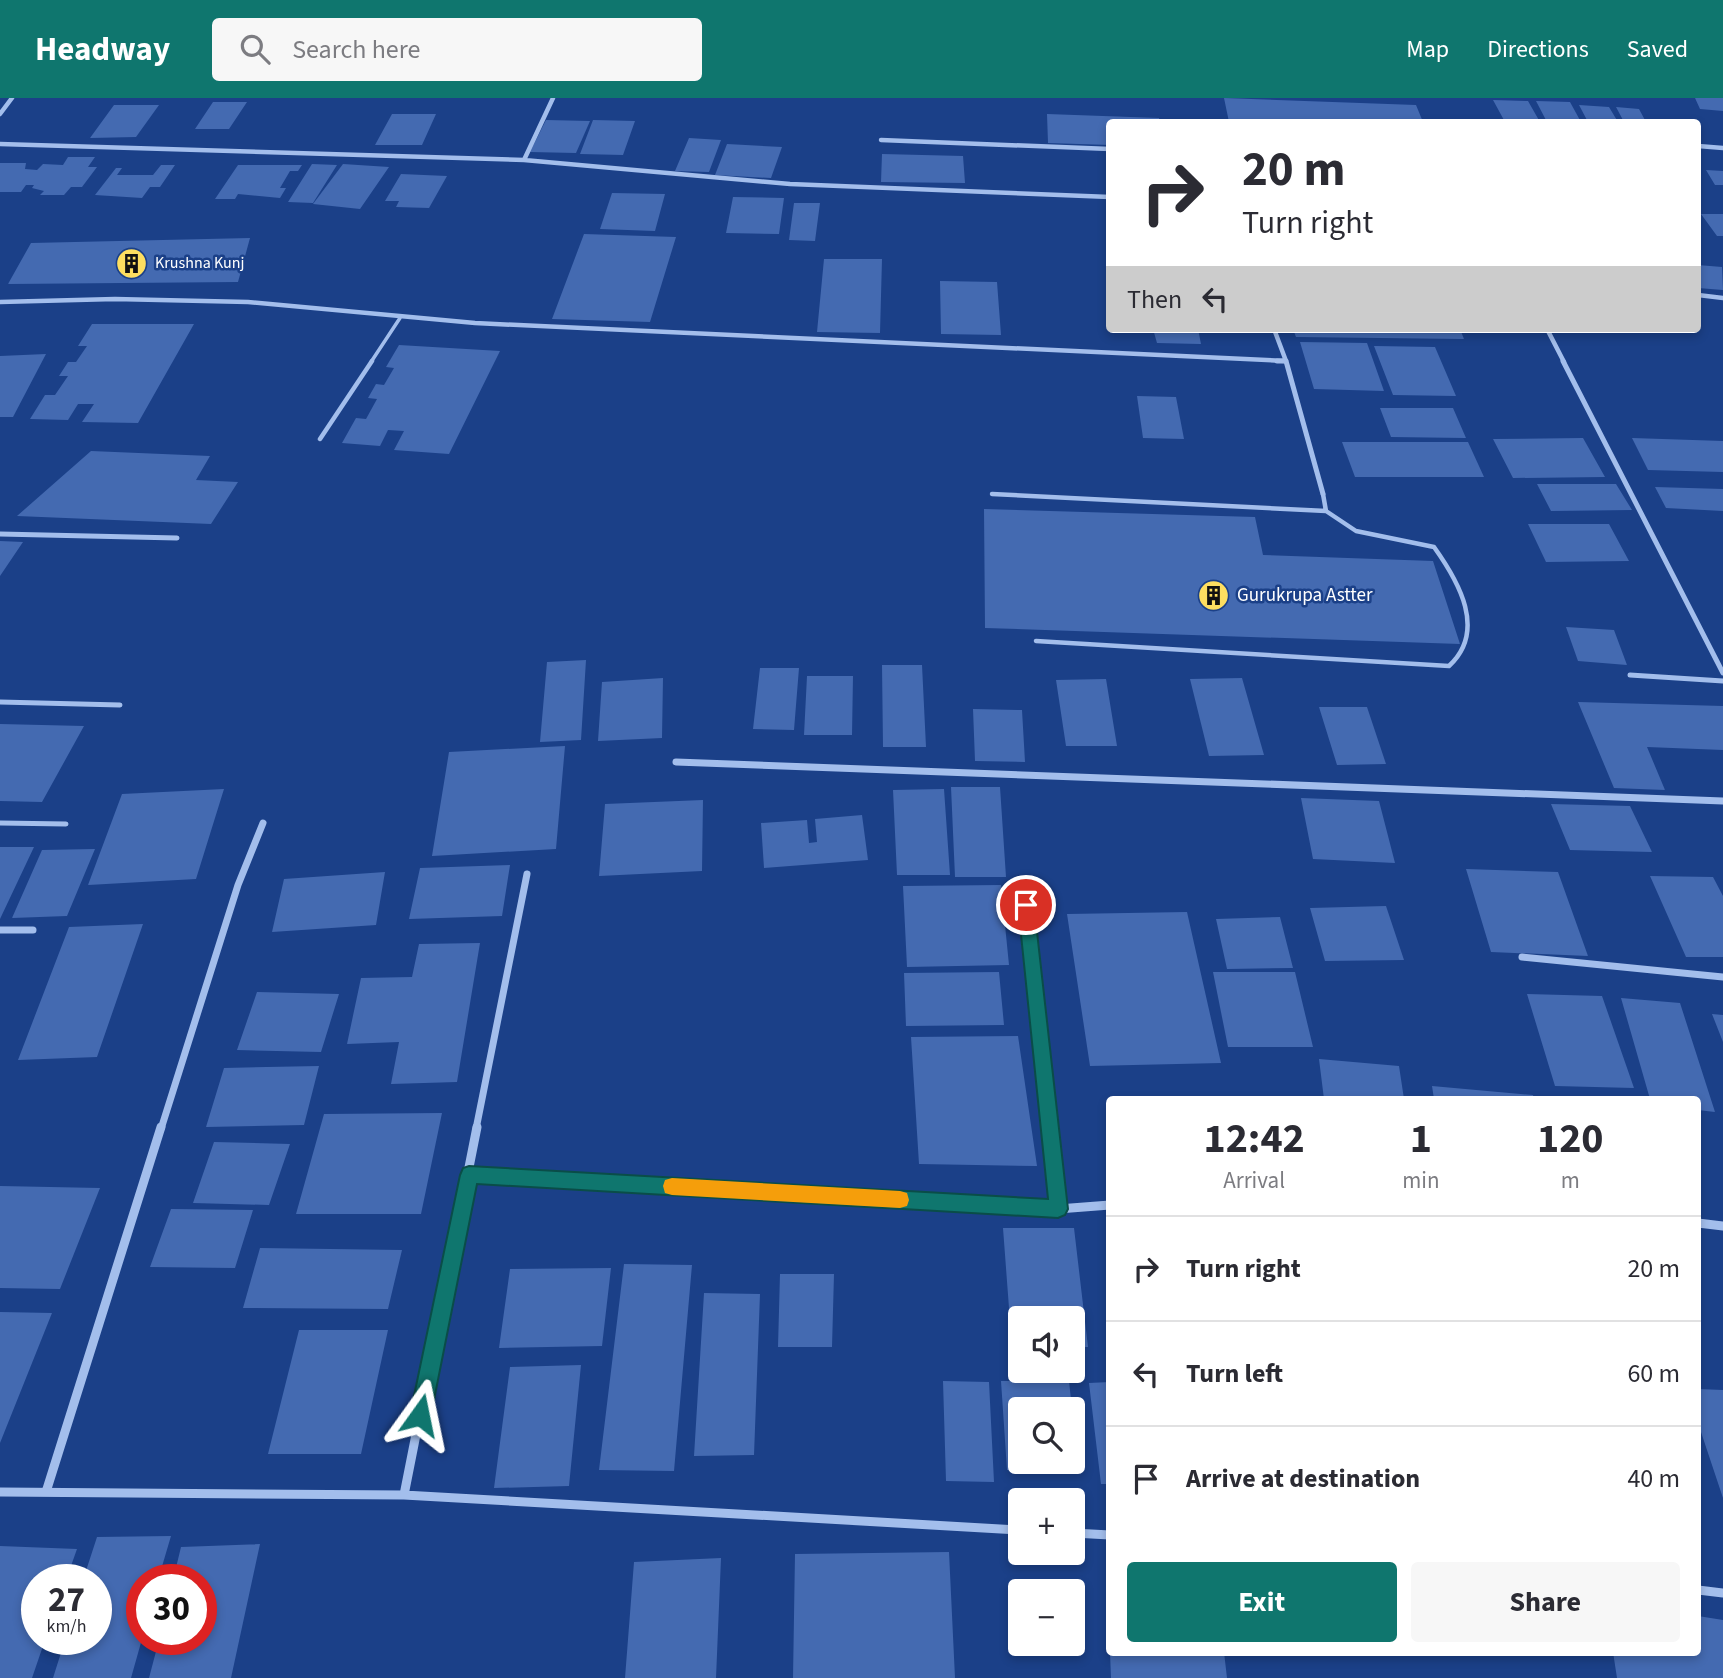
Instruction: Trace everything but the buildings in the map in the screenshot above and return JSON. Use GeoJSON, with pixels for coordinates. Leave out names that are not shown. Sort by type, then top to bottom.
{"type":"FeatureCollection","features":[{"type":"Feature","properties":{"kind":"street"},"geometry":{"type":"LineString","coordinates":[[0,114],[12,98]]}},
{"type":"Feature","properties":{"kind":"street"},"geometry":{"type":"LineString","coordinates":[[524,160],[553,98]]}},
{"type":"Feature","properties":{"kind":"street"},"geometry":{"type":"LineString","coordinates":[[881,140],[1106,149]]}},
{"type":"Feature","properties":{"kind":"street"},"geometry":{"type":"LineString","coordinates":[[0,144],[524,160],[790,184],[1106,197]]}},
{"type":"Feature","properties":{"kind":"street"},"geometry":{"type":"LineString","coordinates":[[1701,146],[1723,148]]}},
{"type":"Feature","properties":{"kind":"street"},"geometry":{"type":"LineString","coordinates":[[1701,295],[1723,298]]}},
{"type":"Feature","properties":{"kind":"street"},"geometry":{"type":"LineString","coordinates":[[0,302],[103,299],[248,302],[400,318],[1286,362]]}},
{"type":"Feature","properties":{"kind":"street"},"geometry":{"type":"LineString","coordinates":[[1275,333],[1286,362],[1323,494]]}},
{"type":"Feature","properties":{"kind":"street"},"geometry":{"type":"LineString","coordinates":[[1550,333],[1723,673]]}},
{"type":"Feature","properties":{"kind":"street"},"geometry":{"type":"LineString","coordinates":[[0,534],[177,538]]}},
{"type":"Feature","properties":{"kind":"street"},"geometry":{"type":"LineString","coordinates":[[1630,675],[1723,681]]}},
{"type":"Feature","properties":{"kind":"street"},"geometry":{"type":"LineString","coordinates":[[676,762],[1723,801]]}},
{"type":"Feature","properties":{"kind":"street"},"geometry":{"type":"LineString","coordinates":[[46,1492],[238,886],[263,823]]}},
{"type":"Feature","properties":{"kind":"street"},"geometry":{"type":"LineString","coordinates":[[404,1495],[527,874]]}},
{"type":"Feature","properties":{"kind":"street"},"geometry":{"type":"LineString","coordinates":[[1026,905],[1058,1209]]}},
{"type":"Feature","properties":{"kind":"street"},"geometry":{"type":"LineString","coordinates":[[0,930],[33,930]]}},
{"type":"Feature","properties":{"kind":"street"},"geometry":{"type":"LineString","coordinates":[[1522,957],[1723,977]]}},
{"type":"Feature","properties":{"kind":"street"},"geometry":{"type":"LineString","coordinates":[[469,1175],[1058,1209],[1106,1205]]}},
{"type":"Feature","properties":{"kind":"street"},"geometry":{"type":"LineString","coordinates":[[1701,1223],[1723,1226]]}},
{"type":"Feature","properties":{"kind":"street"},"geometry":{"type":"LineString","coordinates":[[0,1492],[404,1495],[1008,1529]]}},
{"type":"Feature","properties":{"kind":"street"},"geometry":{"type":"LineString","coordinates":[[1085,1533],[1106,1535]]}},
{"type":"Feature","properties":{"kind":"street"},"geometry":{"type":"LineString","coordinates":[[1701,1590],[1723,1593]]}},
{"type":"Feature","properties":{"kind":"lane"},"geometry":{"type":"LineString","coordinates":[[320,439],[400,318]]}},
{"type":"Feature","properties":{"kind":"lane"},"geometry":{"type":"LineString","coordinates":[[992,494],[1326,511],[1356,531],[1434,547],[1455,574],[1470,629],[1464,651],[1450,666],[1036,641]]}},
{"type":"Feature","properties":{"kind":"lane"},"geometry":{"type":"LineString","coordinates":[[1323,494],[1326,511]]}},
{"type":"Feature","properties":{"kind":"lane"},"geometry":{"type":"LineString","coordinates":[[0,702],[120,705]]}},
{"type":"Feature","properties":{"kind":"lane"},"geometry":{"type":"LineString","coordinates":[[0,823],[65,824]]}},
{"type":"Feature","properties":{"kind":"slow traffic"},"geometry":{"type":"LineString","coordinates":[[672,1186],[900,1200]]}},
{"type":"Feature","properties":{"kind":"place","name":"Krushna Kunj"},"geometry":{"type":"Point","coordinates":[132,263]}},
{"type":"Feature","properties":{"kind":"place","name":"Gurukrupa Astter"},"geometry":{"type":"Point","coordinates":[1214,595]}},
{"type":"Feature","properties":{"kind":"route"},"geometry":{"type":"LineString","coordinates":[[420,1415],[469,1175],[1058,1209],[1026,905]]}}]}
